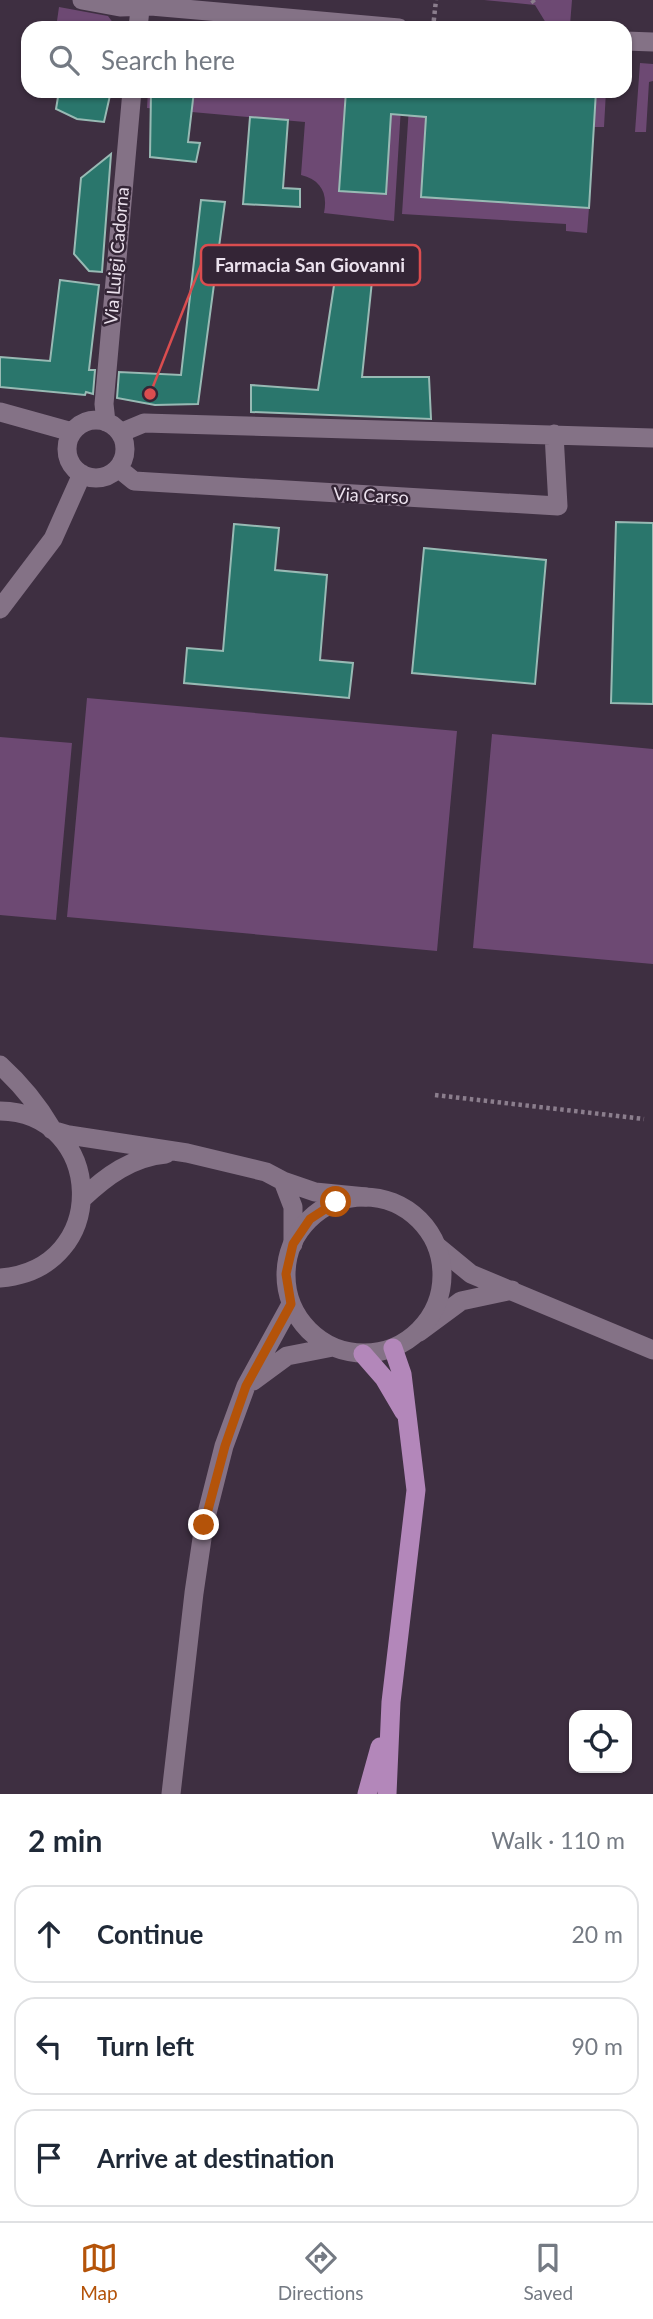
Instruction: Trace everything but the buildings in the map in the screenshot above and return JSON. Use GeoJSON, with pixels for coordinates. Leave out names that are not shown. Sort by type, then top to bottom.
{"type":"FeatureCollection","features":[{"type":"Feature","properties":{"kind":"highway"},"geometry":{"type":"LineString","coordinates":[[387,1794],[391,1702],[416,1490],[402,1374],[393,1348]]}},
{"type":"Feature","properties":{"kind":"highway"},"geometry":{"type":"LineString","coordinates":[[362,1353],[384,1378],[409,1420]]}},
{"type":"Feature","properties":{"kind":"highway"},"geometry":{"type":"LineString","coordinates":[[367,1794],[391,1702]]}},
{"type":"Feature","properties":{"kind":"street"},"geometry":{"type":"LineString","coordinates":[[82,0],[120,7],[140,3],[326,21]]}},
{"type":"Feature","properties":{"kind":"street"},"geometry":{"type":"LineString","coordinates":[[139,21],[140,3]]}},
{"type":"Feature","properties":{"kind":"street"},"geometry":{"type":"LineString","coordinates":[[632,41],[653,42]]}},
{"type":"Feature","properties":{"kind":"street","name":"Via Luigi Cadorna"},"geometry":{"type":"LineString","coordinates":[[113,427],[104,404],[131,98]]}},
{"type":"Feature","properties":{"kind":"street"},"geometry":{"type":"LineString","coordinates":[[0,412],[72,432]]}},
{"type":"Feature","properties":{"kind":"street"},"geometry":{"type":"LineString","coordinates":[[113,427],[124,442],[125,451],[118,468],[101,478],[91,478],[74,468],[66,450],[72,432],[87,421],[113,427],[144,423],[653,438]]}},
{"type":"Feature","properties":{"kind":"street","name":"Via Carso"},"geometry":{"type":"LineString","coordinates":[[118,468],[134,481],[558,506],[554,434]]}},
{"type":"Feature","properties":{"kind":"street"},"geometry":{"type":"LineString","coordinates":[[0,609],[53,538],[82,474]]}},
{"type":"Feature","properties":{"kind":"street"},"geometry":{"type":"LineString","coordinates":[[0,1065],[25,1087],[39,1105],[52,1130],[187,1153],[266,1172],[315,1192],[396,1203],[409,1211],[430,1233],[437,1246],[442,1269],[441,1292],[428,1320],[419,1332]]}},
{"type":"Feature","properties":{"kind":"street"},"geometry":{"type":"LineString","coordinates":[[0,1111],[31,1117],[52,1130],[75,1161],[82,1186],[82,1199],[73,1232],[52,1259],[22,1275],[0,1278]]}},
{"type":"Feature","properties":{"kind":"street"},"geometry":{"type":"LineString","coordinates":[[82,1199],[100,1182],[129,1163],[158,1155],[187,1153]]}},
{"type":"Feature","properties":{"kind":"street"},"geometry":{"type":"LineString","coordinates":[[284,1181],[293,1207],[293,1244],[286,1274],[291,1304],[308,1329],[333,1347]]}},
{"type":"Feature","properties":{"kind":"street"},"geometry":{"type":"LineString","coordinates":[[293,1244],[310,1219],[322,1209],[351,1198],[366,1197]]}},
{"type":"Feature","properties":{"kind":"street"},"geometry":{"type":"LineString","coordinates":[[437,1246],[471,1274],[653,1350]]}},
{"type":"Feature","properties":{"kind":"street"},"geometry":{"type":"LineString","coordinates":[[246,1386],[287,1356],[333,1347],[362,1353],[393,1348],[461,1301],[512,1290]]}},
{"type":"Feature","properties":{"kind":"street"},"geometry":{"type":"LineString","coordinates":[[171,1794],[204,1525],[225,1446],[246,1386],[291,1304]]}},
{"type":"Feature","properties":{"kind":"path"},"geometry":{"type":"LineString","coordinates":[[434,21],[436,0]]}},
{"type":"Feature","properties":{"kind":"path"},"geometry":{"type":"LineString","coordinates":[[435,1095],[644,1119]]}},
{"type":"Feature","properties":{"kind":"shaded area"},"geometry":{"type":"Polygon","coordinates":[[[484,0],[572,0],[570,21],[545,21],[535,5],[484,0]]]}},
{"type":"Feature","properties":{"kind":"shaded area"},"geometry":{"type":"Polygon","coordinates":[[[59,7],[108,16],[112,21],[57,21],[59,7]]]}},
{"type":"Feature","properties":{"kind":"shaded area"},"geometry":{"type":"Polygon","coordinates":[[[640,63],[653,64],[653,81],[649,82],[646,132],[635,132],[640,63]]]}},
{"type":"Feature","properties":{"kind":"shaded area"},"geometry":{"type":"Polygon","coordinates":[[[148,98],[402,98],[394,221],[324,213],[325,199],[321,188],[314,180],[301,175],[305,122],[147,108],[148,98]]]}},
{"type":"Feature","properties":{"kind":"shaded area"},"geometry":{"type":"Polygon","coordinates":[[[410,98],[427,98],[421,197],[589,208],[587,233],[566,231],[566,224],[402,214],[410,98]]]}},
{"type":"Feature","properties":{"kind":"shaded area"},"geometry":{"type":"Polygon","coordinates":[[[596,98],[606,98],[604,127],[594,127],[596,98]]]}},
{"type":"Feature","properties":{"kind":"shaded area"},"geometry":{"type":"Polygon","coordinates":[[[87,698],[457,731],[437,951],[67,917],[87,698]]]}},
{"type":"Feature","properties":{"kind":"shaded area"},"geometry":{"type":"Polygon","coordinates":[[[492,734],[653,749],[653,964],[473,948],[492,734]]]}},
{"type":"Feature","properties":{"kind":"shaded area"},"geometry":{"type":"Polygon","coordinates":[[[0,737],[72,743],[56,920],[0,915],[0,737]]]}},
{"type":"Feature","properties":{"kind":"place","name":"Farmacia San Giovanni"},"geometry":{"type":"Point","coordinates":[150,394]}},
{"type":"Feature","properties":{"kind":"route"},"geometry":{"type":"LineString","coordinates":[[204,1525],[225,1446],[246,1386],[291,1304],[286,1274],[293,1244],[310,1219],[336,1202]]}}]}
